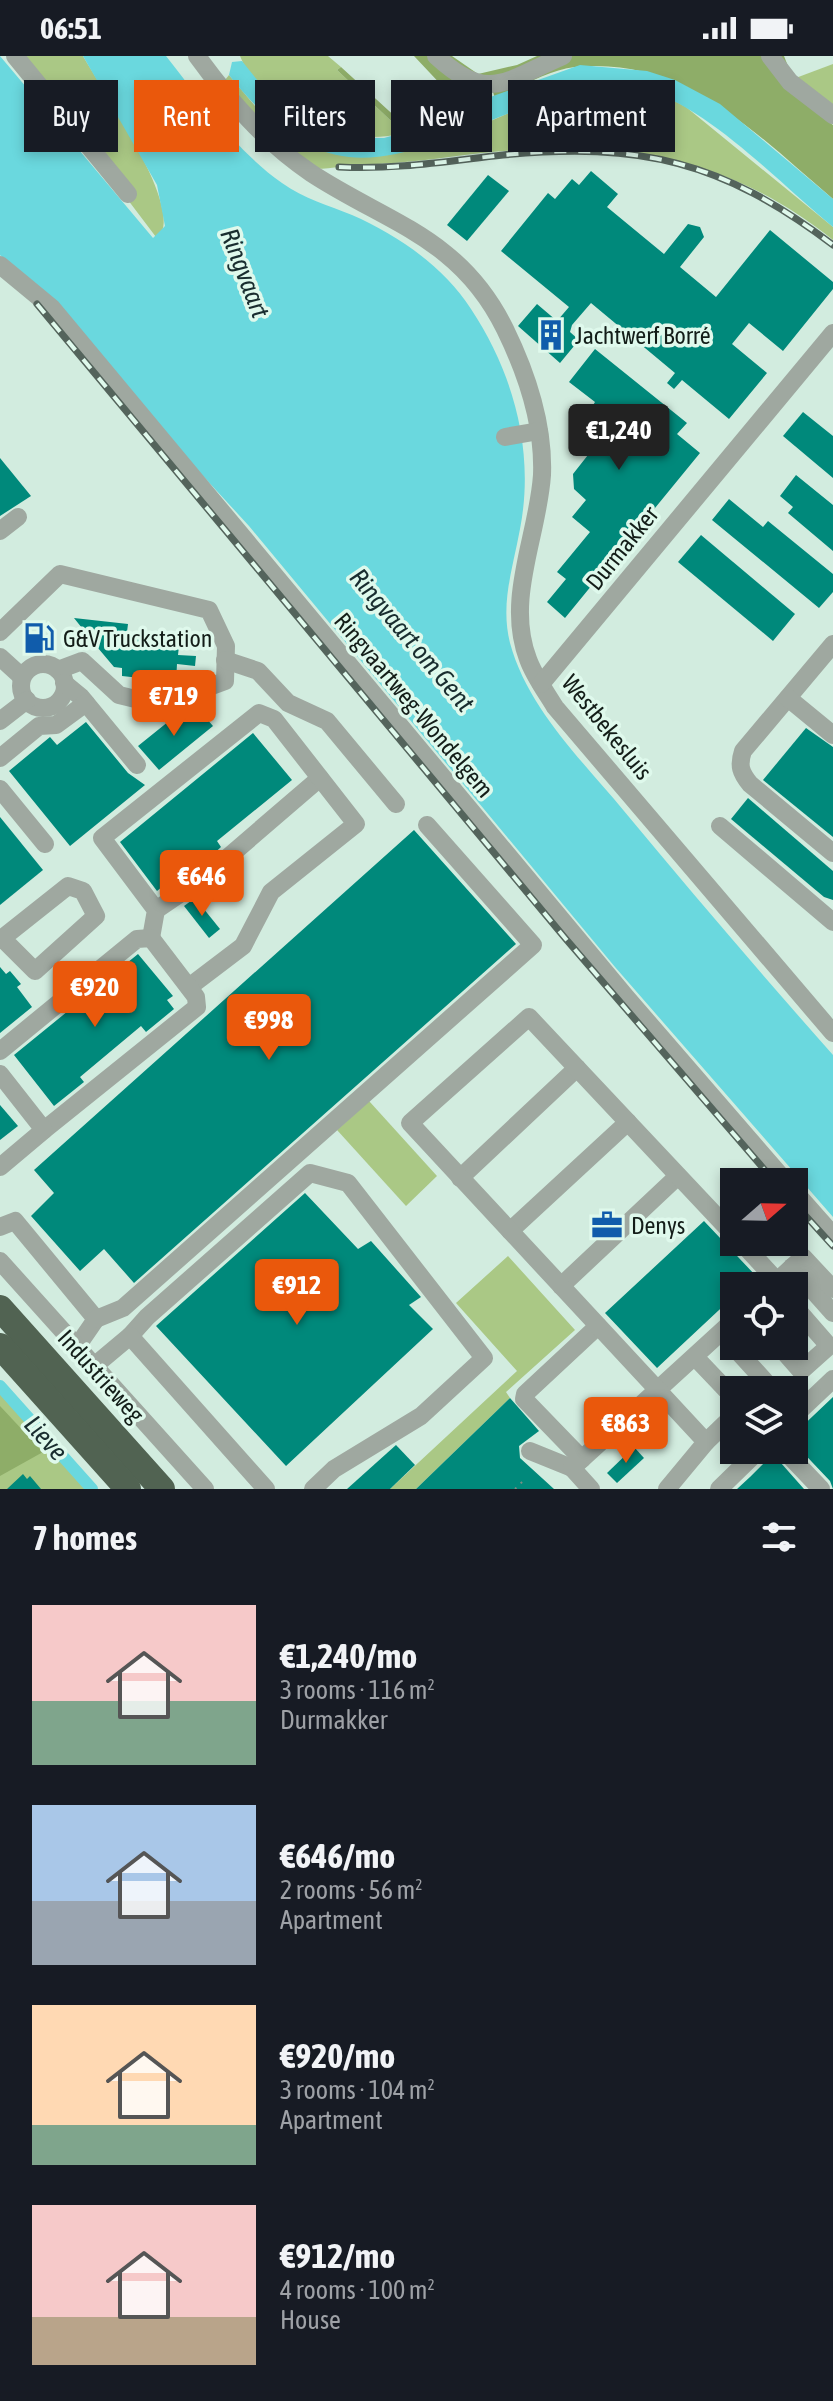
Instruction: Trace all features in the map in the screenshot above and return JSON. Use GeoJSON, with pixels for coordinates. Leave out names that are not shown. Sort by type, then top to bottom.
{"type":"FeatureCollection","features":[{"type":"Feature","properties":{"kind":"highway","name":"Industrieweg"},"geometry":{"type":"LineString","coordinates":[[0,1308],[162,1489]]}},
{"type":"Feature","properties":{"kind":"highway"},"geometry":{"type":"LineString","coordinates":[[0,1346],[128,1489]]}},
{"type":"Feature","properties":{"kind":"street"},"geometry":{"type":"LineString","coordinates":[[15,56],[128,194]]}},
{"type":"Feature","properties":{"kind":"street"},"geometry":{"type":"LineString","coordinates":[[436,56],[458,77],[484,85],[510,79],[563,56]]}},
{"type":"Feature","properties":{"kind":"street"},"geometry":{"type":"LineString","coordinates":[[770,56],[790,82],[833,115]]}},
{"type":"Feature","properties":{"kind":"street","name":"Westbekesluis"},"geometry":{"type":"LineString","coordinates":[[209,60],[244,115],[295,161],[337,189],[409,226],[434,244],[480,291],[517,357],[539,431],[539,508],[520,607],[528,660],[565,719],[833,1033]]}},
{"type":"Feature","properties":{"kind":"street","name":"Ringvaartweg-Wondelgem"},"geometry":{"type":"LineString","coordinates":[[0,265],[52,308],[626,997],[774,1168]]}},
{"type":"Feature","properties":{"kind":"street","name":"Durmakker"},"geometry":{"type":"LineString","coordinates":[[541,684],[833,333]]}},
{"type":"Feature","properties":{"kind":"street"},"geometry":{"type":"LineString","coordinates":[[505,437],[539,431]]}},
{"type":"Feature","properties":{"kind":"street"},"geometry":{"type":"LineString","coordinates":[[0,531],[18,517]]}},
{"type":"Feature","properties":{"kind":"street"},"geometry":{"type":"LineString","coordinates":[[0,632],[60,574],[209,610],[226,646],[225,681],[160,705],[119,695],[82,661],[61,676]]}},
{"type":"Feature","properties":{"kind":"street"},"geometry":{"type":"LineString","coordinates":[[833,644],[743,751],[741,773],[833,853]]}},
{"type":"Feature","properties":{"kind":"street"},"geometry":{"type":"LineString","coordinates":[[0,657],[22,677],[22,691],[27,700],[36,706],[50,706],[62,697],[61,676]]}},
{"type":"Feature","properties":{"kind":"street"},"geometry":{"type":"LineString","coordinates":[[225,660],[258,671],[288,703],[327,721],[396,804]]}},
{"type":"Feature","properties":{"kind":"street"},"geometry":{"type":"LineString","coordinates":[[22,677],[38,664],[61,676],[137,765]]}},
{"type":"Feature","properties":{"kind":"street"},"geometry":{"type":"LineString","coordinates":[[788,698],[833,735]]}},
{"type":"Feature","properties":{"kind":"street"},"geometry":{"type":"LineString","coordinates":[[0,721],[27,700]]}},
{"type":"Feature","properties":{"kind":"street"},"geometry":{"type":"LineString","coordinates":[[0,758],[39,726],[56,725],[86,703]]}},
{"type":"Feature","properties":{"kind":"street"},"geometry":{"type":"LineString","coordinates":[[156,910],[102,838],[259,713],[274,719],[356,824],[271,892],[243,946],[189,987]]}},
{"type":"Feature","properties":{"kind":"street"},"geometry":{"type":"LineString","coordinates":[[0,1167],[197,1007],[196,997],[151,938],[156,910],[206,876],[320,778]]}},
{"type":"Feature","properties":{"kind":"street"},"geometry":{"type":"LineString","coordinates":[[0,789],[45,844]]}},
{"type":"Feature","properties":{"kind":"street"},"geometry":{"type":"LineString","coordinates":[[76,1348],[96,1319],[123,1308],[533,945],[427,825]]}},
{"type":"Feature","properties":{"kind":"street"},"geometry":{"type":"LineString","coordinates":[[720,826],[833,922]]}},
{"type":"Feature","properties":{"kind":"street"},"geometry":{"type":"LineString","coordinates":[[68,886],[83,891],[96,916],[35,971],[2,940],[68,886]]}},
{"type":"Feature","properties":{"kind":"street"},"geometry":{"type":"LineString","coordinates":[[0,1051],[137,939],[151,938]]}},
{"type":"Feature","properties":{"kind":"street"},"geometry":{"type":"LineString","coordinates":[[706,1442],[410,1123],[529,1017],[720,1220]]}},
{"type":"Feature","properties":{"kind":"street"},"geometry":{"type":"LineString","coordinates":[[460,1178],[577,1068]]}},
{"type":"Feature","properties":{"kind":"street"},"geometry":{"type":"LineString","coordinates":[[0,1074],[44,1130]]}},
{"type":"Feature","properties":{"kind":"street"},"geometry":{"type":"LineString","coordinates":[[510,1231],[628,1122]]}},
{"type":"Feature","properties":{"kind":"street"},"geometry":{"type":"LineString","coordinates":[[93,1367],[310,1173],[348,1183],[484,1358],[421,1416],[334,1469],[313,1489]]}},
{"type":"Feature","properties":{"kind":"street"},"geometry":{"type":"LineString","coordinates":[[561,1286],[678,1176]]}},
{"type":"Feature","properties":{"kind":"street"},"geometry":{"type":"LineString","coordinates":[[808,1207],[833,1235]]}},
{"type":"Feature","properties":{"kind":"street"},"geometry":{"type":"LineString","coordinates":[[0,1227],[15,1221],[96,1319]]}},
{"type":"Feature","properties":{"kind":"street"},"geometry":{"type":"LineString","coordinates":[[752,1256],[765,1272]]}},
{"type":"Feature","properties":{"kind":"street"},"geometry":{"type":"LineString","coordinates":[[787,1272],[803,1257],[833,1289]]}},
{"type":"Feature","properties":{"kind":"street","name":"Industrieweg"},"geometry":{"type":"LineString","coordinates":[[0,1261],[205,1489]]}},
{"type":"Feature","properties":{"kind":"street"},"geometry":{"type":"LineString","coordinates":[[792,1267],[833,1313]]}},
{"type":"Feature","properties":{"kind":"street"},"geometry":{"type":"LineString","coordinates":[[791,1360],[801,1371],[829,1346],[808,1322]]}},
{"type":"Feature","properties":{"kind":"street"},"geometry":{"type":"LineString","coordinates":[[591,1489],[577,1464],[524,1399],[525,1394],[598,1326]]}},
{"type":"Feature","properties":{"kind":"street"},"geometry":{"type":"LineString","coordinates":[[577,1464],[720,1333]]}},
{"type":"Feature","properties":{"kind":"street"},"geometry":{"type":"LineString","coordinates":[[130,1336],[266,1489]]}},
{"type":"Feature","properties":{"kind":"street"},"geometry":{"type":"LineString","coordinates":[[695,1357],[720,1383]]}},
{"type":"Feature","properties":{"kind":"street"},"geometry":{"type":"LineString","coordinates":[[808,1403],[833,1379]]}},
{"type":"Feature","properties":{"kind":"street"},"geometry":{"type":"LineString","coordinates":[[667,1489],[720,1429]]}},
{"type":"Feature","properties":{"kind":"street"},"geometry":{"type":"LineString","coordinates":[[530,1451],[577,1464]]}},
{"type":"Feature","properties":{"kind":"street"},"geometry":{"type":"LineString","coordinates":[[719,1489],[745,1464]]}},
{"type":"Feature","properties":{"kind":"street"},"geometry":{"type":"LineString","coordinates":[[797,1464],[821,1489]]}},
{"type":"Feature","properties":{"kind":"path"},"geometry":{"type":"LineString","coordinates":[[515,1489],[523,1481]]}},
{"type":"Feature","properties":{"kind":"green space"},"geometry":{"type":"Polygon","coordinates":[[[19,56],[83,56],[98,80],[37,80],[19,56]]]}},
{"type":"Feature","properties":{"kind":"green space"},"geometry":{"type":"Polygon","coordinates":[[[240,56],[328,56],[341,67],[337,70],[348,80],[255,82],[240,56]]]}},
{"type":"Feature","properties":{"kind":"green space"},"geometry":{"type":"Polygon","coordinates":[[[414,56],[452,56],[478,74],[517,65],[537,56],[784,56],[793,79],[784,86],[833,125],[833,199],[746,125],[716,104],[675,84],[675,80],[614,67],[575,67],[534,80],[508,80],[508,92],[495,98],[492,80],[468,76],[466,80],[437,80],[414,56]]]}},
{"type":"Feature","properties":{"kind":"green space"},"geometry":{"type":"Polygon","coordinates":[[[833,64],[833,112],[793,79],[833,64]]]}},
{"type":"Feature","properties":{"kind":"green space"},"geometry":{"type":"Polygon","coordinates":[[[341,67],[355,80],[348,80],[337,70],[341,67]]]}},
{"type":"Feature","properties":{"kind":"green space"},"geometry":{"type":"Polygon","coordinates":[[[239,87],[255,106],[255,115],[239,96],[239,87]]]}},
{"type":"Feature","properties":{"kind":"green space"},"geometry":{"type":"Polygon","coordinates":[[[375,98],[391,113],[391,121],[375,106],[375,98]]]}},
{"type":"Feature","properties":{"kind":"green space"},"geometry":{"type":"Polygon","coordinates":[[[675,101],[833,227],[833,240],[789,208],[744,184],[698,167],[619,152],[675,152],[675,101]]]}},
{"type":"Feature","properties":{"kind":"green space"},"geometry":{"type":"Polygon","coordinates":[[[375,106],[391,121],[391,135],[375,137],[375,106]]]}},
{"type":"Feature","properties":{"kind":"green space"},"geometry":{"type":"Polygon","coordinates":[[[118,113],[134,141],[134,152],[139,152],[159,197],[164,218],[161,234],[156,237],[92,152],[118,152],[118,113]]]}},
{"type":"Feature","properties":{"kind":"green space"},"geometry":{"type":"Polygon","coordinates":[[[508,113],[508,151],[326,169],[304,163],[291,152],[375,152],[375,145],[391,145],[391,152],[492,152],[492,120],[508,113]]]}},
{"type":"Feature","properties":{"kind":"green space"},"geometry":{"type":"Polygon","coordinates":[[[369,1101],[437,1176],[406,1206],[337,1130],[369,1101]]]}},
{"type":"Feature","properties":{"kind":"green space"},"geometry":{"type":"Polygon","coordinates":[[[508,1256],[575,1330],[506,1392],[510,1398],[416,1489],[390,1489],[517,1371],[456,1303],[508,1256]]]}},
{"type":"Feature","properties":{"kind":"green space"},"geometry":{"type":"Polygon","coordinates":[[[0,1393],[85,1489],[0,1489],[0,1393]]]}},
{"type":"Feature","properties":{"kind":"green space"},"geometry":{"type":"Polygon","coordinates":[[[0,1406],[43,1452],[0,1476],[0,1406]]]}},
{"type":"Feature","properties":{"kind":"water"},"geometry":{"type":"Polygon","coordinates":[[[0,56],[24,85],[24,152],[81,152],[153,238],[165,226],[157,185],[138,152],[239,152],[239,144],[282,183],[403,242],[434,266],[460,294],[499,360],[517,414],[522,443],[524,500],[506,614],[510,643],[518,667],[543,712],[574,753],[833,1055],[833,1217],[808,1188],[808,1168],[790,1168],[615,967],[249,526],[0,255],[0,56]]]}},
{"type":"Feature","properties":{"kind":"water"},"geometry":{"type":"Polygon","coordinates":[[[83,56],[166,56],[185,80],[134,80],[134,145],[118,117],[118,80],[97,80],[83,56]]]}},
{"type":"Feature","properties":{"kind":"water"},"geometry":{"type":"Polygon","coordinates":[[[242,61],[257,80],[255,103],[239,86],[239,80],[229,75],[232,62],[242,61]]]}},
{"type":"Feature","properties":{"kind":"water"},"geometry":{"type":"Polygon","coordinates":[[[580,65],[647,71],[675,80],[538,80],[580,65]]]}},
{"type":"Feature","properties":{"kind":"water"},"geometry":{"type":"Polygon","coordinates":[[[675,80],[720,104],[833,199],[833,227],[742,148],[692,111],[675,102],[675,80]]]}},
{"type":"Feature","properties":{"kind":"water"},"geometry":{"type":"Polygon","coordinates":[[[508,91],[508,114],[492,120],[492,96],[508,91]]]}},
{"type":"Feature","properties":{"kind":"water"},"geometry":{"type":"Polygon","coordinates":[[[391,136],[391,152],[402,152],[376,157],[340,156],[329,152],[375,152],[375,138],[391,136]]]}},
{"type":"Feature","properties":{"kind":"building"},"geometry":{"type":"Polygon","coordinates":[[[591,171],[618,194],[607,207],[664,254],[688,224],[700,227],[704,237],[680,267],[716,297],[770,230],[833,282],[833,289],[783,351],[749,323],[732,344],[767,373],[729,419],[682,380],[674,389],[667,383],[675,373],[591,303],[572,325],[570,332],[579,340],[560,363],[518,326],[537,304],[557,321],[569,307],[501,251],[548,193],[555,199],[572,179],[579,185],[591,171]]]}},
{"type":"Feature","properties":{"kind":"building"},"geometry":{"type":"Polygon","coordinates":[[[488,175],[509,191],[467,241],[447,225],[488,175]]]}},
{"type":"Feature","properties":{"kind":"building"},"geometry":{"type":"Polygon","coordinates":[[[595,349],[687,423],[677,434],[700,453],[565,618],[547,602],[566,579],[557,572],[590,532],[572,517],[586,500],[574,489],[573,474],[610,427],[590,410],[595,402],[569,382],[595,349]]]}},
{"type":"Feature","properties":{"kind":"building"},"geometry":{"type":"Polygon","coordinates":[[[803,412],[833,436],[833,478],[783,436],[803,412]]]}},
{"type":"Feature","properties":{"kind":"building"},"geometry":{"type":"Polygon","coordinates":[[[0,458],[31,496],[0,516],[0,458]]]}},
{"type":"Feature","properties":{"kind":"building"},"geometry":{"type":"Polygon","coordinates":[[[796,475],[833,505],[833,551],[788,513],[793,507],[780,496],[796,475]]]}},
{"type":"Feature","properties":{"kind":"building"},"geometry":{"type":"Polygon","coordinates":[[[729,499],[763,527],[768,521],[833,574],[833,592],[819,608],[712,520],[729,499]]]}},
{"type":"Feature","properties":{"kind":"building"},"geometry":{"type":"Polygon","coordinates":[[[701,535],[795,614],[773,641],[678,562],[701,535]]]}},
{"type":"Feature","properties":{"kind":"building"},"geometry":{"type":"Polygon","coordinates":[[[74,618],[128,624],[127,632],[180,637],[178,655],[196,656],[195,666],[177,664],[176,682],[122,676],[122,668],[114,667],[98,648],[89,647],[90,638],[74,618]]]}},
{"type":"Feature","properties":{"kind":"building"},"geometry":{"type":"Polygon","coordinates":[[[199,710],[213,726],[159,770],[138,746],[179,713],[185,721],[199,710]]]}},
{"type":"Feature","properties":{"kind":"building"},"geometry":{"type":"Polygon","coordinates":[[[86,722],[128,773],[145,785],[70,846],[9,771],[50,737],[57,745],[86,722]]]}},
{"type":"Feature","properties":{"kind":"building"},"geometry":{"type":"Polygon","coordinates":[[[806,728],[833,747],[833,837],[763,780],[806,728]]]}},
{"type":"Feature","properties":{"kind":"building"},"geometry":{"type":"Polygon","coordinates":[[[253,733],[292,780],[217,841],[221,847],[209,858],[204,852],[157,891],[120,842],[253,733]]]}},
{"type":"Feature","properties":{"kind":"building"},"geometry":{"type":"Polygon","coordinates":[[[748,798],[833,871],[833,900],[824,897],[731,819],[748,798]]]}},
{"type":"Feature","properties":{"kind":"building"},"geometry":{"type":"Polygon","coordinates":[[[0,817],[43,870],[0,905],[0,817]]]}},
{"type":"Feature","properties":{"kind":"building"},"geometry":{"type":"Polygon","coordinates":[[[414,830],[516,944],[134,1283],[104,1249],[80,1271],[31,1216],[54,1193],[34,1170],[414,830]]]}},
{"type":"Feature","properties":{"kind":"building"},"geometry":{"type":"Polygon","coordinates":[[[195,898],[220,929],[209,938],[184,906],[195,898]]]}},
{"type":"Feature","properties":{"kind":"building"},"geometry":{"type":"Polygon","coordinates":[[[138,954],[173,996],[167,1000],[174,1009],[146,1032],[141,1026],[80,1077],[84,1082],[54,1106],[14,1055],[138,954]]]}},
{"type":"Feature","properties":{"kind":"building"},"geometry":{"type":"Polygon","coordinates":[[[0,967],[6,974],[10,971],[21,984],[17,987],[32,1007],[0,1033],[0,967]]]}},
{"type":"Feature","properties":{"kind":"building"},"geometry":{"type":"Polygon","coordinates":[[[0,1105],[18,1126],[0,1140],[0,1105]]]}},
{"type":"Feature","properties":{"kind":"building"},"geometry":{"type":"Polygon","coordinates":[[[305,1193],[358,1249],[371,1241],[421,1297],[409,1305],[433,1329],[286,1466],[156,1326],[305,1193]]]}},
{"type":"Feature","properties":{"kind":"building"},"geometry":{"type":"Polygon","coordinates":[[[704,1221],[720,1238],[720,1256],[737,1256],[752,1272],[720,1272],[720,1309],[657,1368],[605,1313],[704,1221]]]}},
{"type":"Feature","properties":{"kind":"building"},"geometry":{"type":"Polygon","coordinates":[[[833,1397],[833,1489],[830,1481],[808,1458],[808,1421],[833,1397]]]}},
{"type":"Feature","properties":{"kind":"building"},"geometry":{"type":"Polygon","coordinates":[[[510,1398],[539,1431],[519,1446],[520,1458],[554,1489],[416,1489],[510,1398]]]}},
{"type":"Feature","properties":{"kind":"building"},"geometry":{"type":"Polygon","coordinates":[[[396,1445],[415,1465],[390,1489],[347,1489],[396,1445]]]}},
{"type":"Feature","properties":{"kind":"building"},"geometry":{"type":"Polygon","coordinates":[[[634,1447],[644,1458],[617,1483],[607,1473],[634,1447]]]}},
{"type":"Feature","properties":{"kind":"building"},"geometry":{"type":"Polygon","coordinates":[[[763,1464],[782,1464],[804,1489],[737,1489],[763,1464]]]}},
{"type":"Feature","properties":{"kind":"building"},"geometry":{"type":"Polygon","coordinates":[[[23,1474],[27,1479],[30,1476],[41,1489],[7,1489],[23,1474]]]}},
{"type":"Feature","properties":{"kind":"waterway","name":"Lieve"},"geometry":{"type":"LineString","coordinates":[[0,1386],[92,1489]]}},
{"type":"Feature","properties":{"kind":"railway"},"geometry":{"type":"LineString","coordinates":[[339,167],[401,166],[552,152],[639,156],[716,176],[793,216],[833,245]]}},
{"type":"Feature","properties":{"kind":"railway"},"geometry":{"type":"LineString","coordinates":[[37,304],[565,938],[763,1168]]}},
{"type":"Feature","properties":{"kind":"railway"},"geometry":{"type":"LineString","coordinates":[[808,1218],[833,1246]]}},
{"type":"Feature","properties":{"kind":"place","name":"Jachtwerf Borré"},"geometry":{"type":"Point","coordinates":[551,335]}},
{"type":"Feature","properties":{"kind":"place","name":"G&V Truckstation"},"geometry":{"type":"Point","coordinates":[39,638]}},
{"type":"Feature","properties":{"kind":"place","name":"Denys"},"geometry":{"type":"Point","coordinates":[607,1225]}},
{"type":"Feature","properties":{"kind":"water label","name":"Ringvaart"},"geometry":{"type":"Point","coordinates":[245,273]}},
{"type":"Feature","properties":{"kind":"water label","name":"Ringvaart om Gent"},"geometry":{"type":"Point","coordinates":[412,640]}}]}
